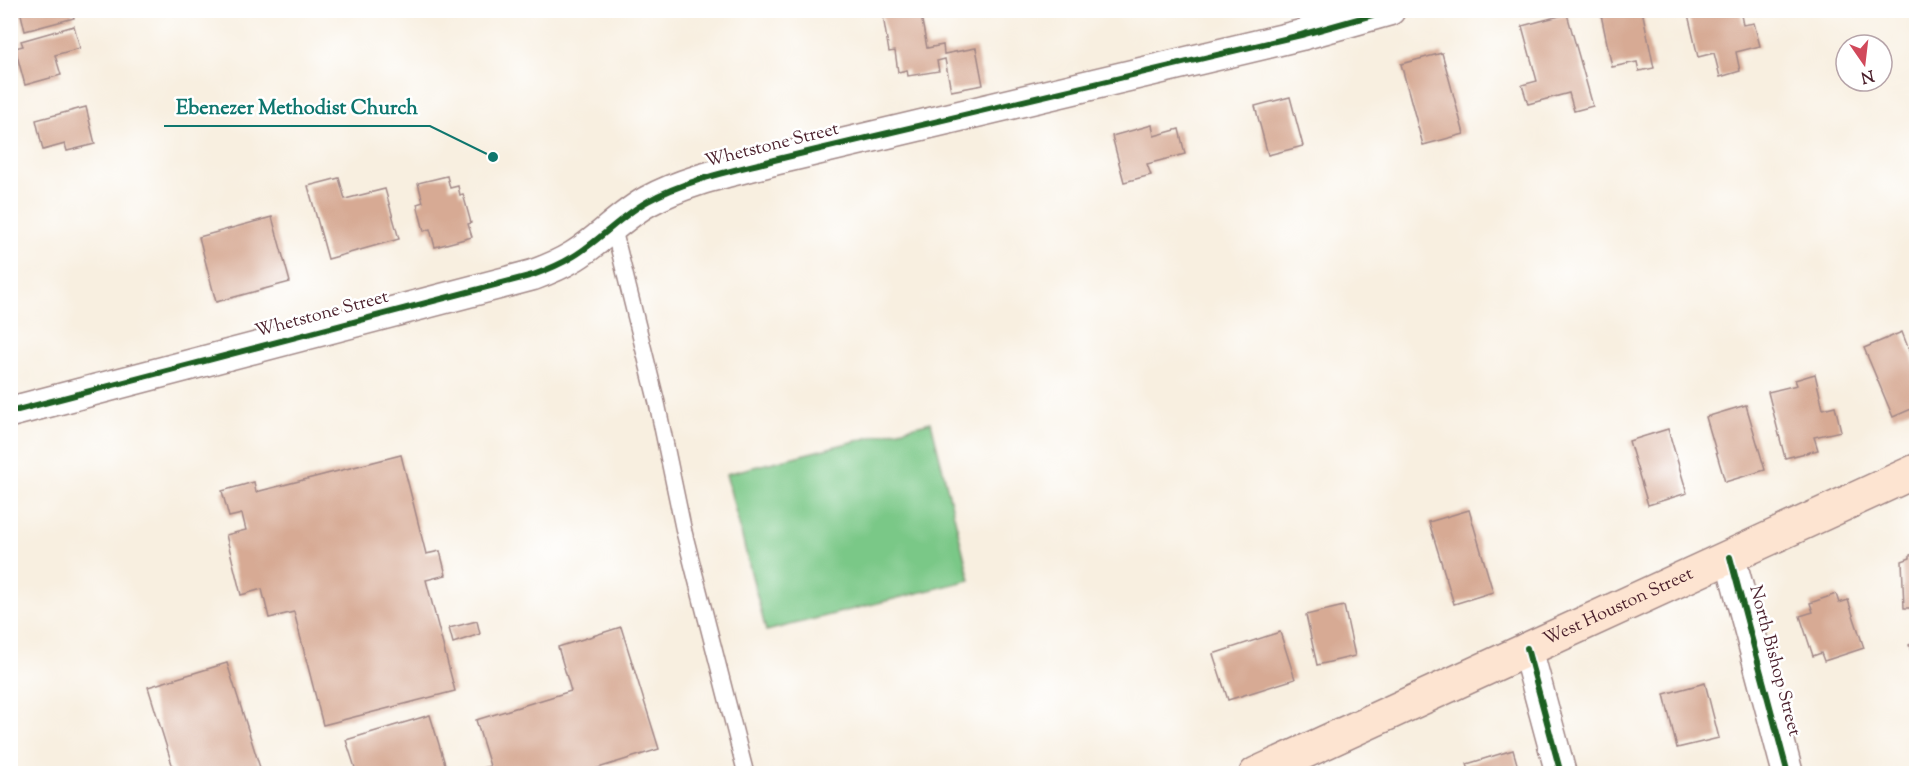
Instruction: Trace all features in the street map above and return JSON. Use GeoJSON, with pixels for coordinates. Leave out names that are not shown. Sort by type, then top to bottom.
{"type":"FeatureCollection","features":[{"type":"Feature","properties":{"kind":"main road","name":"West Houston Street"},"geometry":{"type":"LineString","coordinates":[[1256,774],[1917,471]]}},
{"type":"Feature","properties":{"kind":"street","name":"Whetstone Street"},"geometry":{"type":"LineString","coordinates":[[10,412],[533,275],[575,256],[648,201],[699,180],[1298,23],[1390,10]]}},
{"type":"Feature","properties":{"kind":"street","name":"North Bishop Street"},"geometry":{"type":"LineString","coordinates":[[1730,557],[1788,774]]}},
{"type":"Feature","properties":{"kind":"street"},"geometry":{"type":"LineString","coordinates":[[1527,648],[1561,774]]}},
{"type":"Feature","properties":{"kind":"lane"},"geometry":{"type":"LineString","coordinates":[[613,226],[657,403],[684,532],[746,774]]}},
{"type":"Feature","properties":{"kind":"green space"},"geometry":{"type":"Polygon","coordinates":[[[931,422],[970,580],[766,631],[726,474],[931,422]]]}},
{"type":"Feature","properties":{"kind":"building"},"geometry":{"type":"Polygon","coordinates":[[[20,10],[72,10],[74,18],[25,31],[20,10]]]}},
{"type":"Feature","properties":{"kind":"building"},"geometry":{"type":"Polygon","coordinates":[[[882,10],[920,10],[927,48],[943,45],[944,54],[976,48],[983,85],[951,91],[945,59],[937,61],[939,71],[908,76],[907,70],[898,72],[895,51],[889,52],[882,10]]]}},
{"type":"Feature","properties":{"kind":"building"},"geometry":{"type":"Polygon","coordinates":[[[1600,10],[1642,10],[1654,68],[1639,71],[1637,62],[1612,67],[1600,10]]]}},
{"type":"Feature","properties":{"kind":"building"},"geometry":{"type":"Polygon","coordinates":[[[1687,10],[1740,10],[1743,25],[1754,23],[1760,46],[1736,52],[1740,71],[1720,77],[1714,53],[1698,57],[1687,10]]]}},
{"type":"Feature","properties":{"kind":"building"},"geometry":{"type":"Polygon","coordinates":[[[1567,14],[1593,106],[1574,111],[1569,93],[1528,104],[1522,85],[1537,81],[1522,26],[1567,14]]]}},
{"type":"Feature","properties":{"kind":"building"},"geometry":{"type":"Polygon","coordinates":[[[74,26],[80,48],[55,55],[61,75],[25,85],[15,48],[23,46],[21,41],[74,26]]]}},
{"type":"Feature","properties":{"kind":"building"},"geometry":{"type":"Polygon","coordinates":[[[1442,53],[1464,134],[1423,145],[1401,64],[1442,53]]]}},
{"type":"Feature","properties":{"kind":"building"},"geometry":{"type":"Polygon","coordinates":[[[1290,97],[1303,146],[1268,155],[1255,106],[1290,97]]]}},
{"type":"Feature","properties":{"kind":"building"},"geometry":{"type":"Polygon","coordinates":[[[86,107],[95,144],[67,151],[65,144],[43,150],[36,120],[86,107]]]}},
{"type":"Feature","properties":{"kind":"building"},"geometry":{"type":"Polygon","coordinates":[[[1152,125],[1154,136],[1179,129],[1185,154],[1147,164],[1151,175],[1124,182],[1112,136],[1152,125]]]}},
{"type":"Feature","properties":{"kind":"building"},"geometry":{"type":"Polygon","coordinates":[[[447,176],[450,188],[458,186],[460,195],[463,194],[471,223],[468,224],[472,237],[435,247],[430,229],[424,231],[417,204],[423,202],[418,183],[447,176]]]}},
{"type":"Feature","properties":{"kind":"building"},"geometry":{"type":"Polygon","coordinates":[[[339,178],[345,199],[385,189],[399,239],[328,259],[308,186],[339,178]]]}},
{"type":"Feature","properties":{"kind":"building"},"geometry":{"type":"Polygon","coordinates":[[[272,217],[290,282],[216,302],[199,237],[272,217]]]}},
{"type":"Feature","properties":{"kind":"building"},"geometry":{"type":"Polygon","coordinates":[[[1902,332],[1916,368],[1916,407],[1893,417],[1864,348],[1902,332]]]}},
{"type":"Feature","properties":{"kind":"building"},"geometry":{"type":"Polygon","coordinates":[[[1815,374],[1823,409],[1835,406],[1841,431],[1814,437],[1818,450],[1785,458],[1768,392],[1797,385],[1795,380],[1815,374]]]}},
{"type":"Feature","properties":{"kind":"building"},"geometry":{"type":"Polygon","coordinates":[[[1746,405],[1765,470],[1725,482],[1706,417],[1746,405]]]}},
{"type":"Feature","properties":{"kind":"building"},"geometry":{"type":"Polygon","coordinates":[[[1668,429],[1687,493],[1648,505],[1629,441],[1668,429]]]}},
{"type":"Feature","properties":{"kind":"building"},"geometry":{"type":"Polygon","coordinates":[[[401,455],[426,554],[440,551],[446,575],[426,580],[455,691],[323,725],[294,612],[269,618],[262,589],[241,595],[226,535],[246,530],[242,514],[229,517],[222,491],[254,482],[256,492],[401,455]]]}},
{"type":"Feature","properties":{"kind":"building"},"geometry":{"type":"Polygon","coordinates":[[[1469,510],[1493,592],[1454,604],[1429,522],[1469,510]]]}},
{"type":"Feature","properties":{"kind":"building"},"geometry":{"type":"Polygon","coordinates":[[[1916,553],[1916,608],[1904,608],[1902,561],[1916,553]]]}},
{"type":"Feature","properties":{"kind":"building"},"geometry":{"type":"Polygon","coordinates":[[[1836,594],[1839,603],[1848,600],[1864,648],[1824,661],[1821,653],[1813,656],[1800,616],[1813,612],[1810,603],[1836,594]]]}},
{"type":"Feature","properties":{"kind":"building"},"geometry":{"type":"Polygon","coordinates":[[[1344,606],[1355,656],[1317,665],[1306,615],[1344,606]]]}},
{"type":"Feature","properties":{"kind":"building"},"geometry":{"type":"Polygon","coordinates":[[[477,621],[480,634],[453,643],[449,628],[477,621]]]}},
{"type":"Feature","properties":{"kind":"building"},"geometry":{"type":"Polygon","coordinates":[[[621,627],[659,749],[579,774],[483,774],[481,768],[490,766],[476,720],[571,691],[558,647],[621,627]]]}},
{"type":"Feature","properties":{"kind":"building"},"geometry":{"type":"Polygon","coordinates":[[[1280,632],[1295,679],[1228,700],[1213,654],[1280,632]]]}},
{"type":"Feature","properties":{"kind":"building"},"geometry":{"type":"Polygon","coordinates":[[[1916,642],[1916,666],[1909,645],[1916,642]]]}},
{"type":"Feature","properties":{"kind":"building"},"geometry":{"type":"Polygon","coordinates":[[[227,663],[262,774],[175,774],[148,687],[227,663]]]}},
{"type":"Feature","properties":{"kind":"building"},"geometry":{"type":"Polygon","coordinates":[[[1705,683],[1719,738],[1677,748],[1664,694],[1705,683]]]}},
{"type":"Feature","properties":{"kind":"building"},"geometry":{"type":"Polygon","coordinates":[[[430,715],[448,774],[357,774],[346,740],[430,715]]]}},
{"type":"Feature","properties":{"kind":"building"},"geometry":{"type":"Polygon","coordinates":[[[1513,750],[1520,774],[1470,774],[1467,764],[1513,750]]]}},
{"type":"Feature","properties":{"kind":"cycle path"},"geometry":{"type":"LineString","coordinates":[[10,412],[533,275],[574,256],[648,201],[678,187],[710,177],[1301,35],[1390,10]]}},
{"type":"Feature","properties":{"kind":"cycle path"},"geometry":{"type":"LineString","coordinates":[[1730,557],[1788,774]]}},
{"type":"Feature","properties":{"kind":"cycle path"},"geometry":{"type":"LineString","coordinates":[[1527,648],[1561,774]]}},
{"type":"Feature","properties":{"kind":"place","name":"Ebenezer Methodist Church"},"geometry":{"type":"Point","coordinates":[493,157]}}]}
